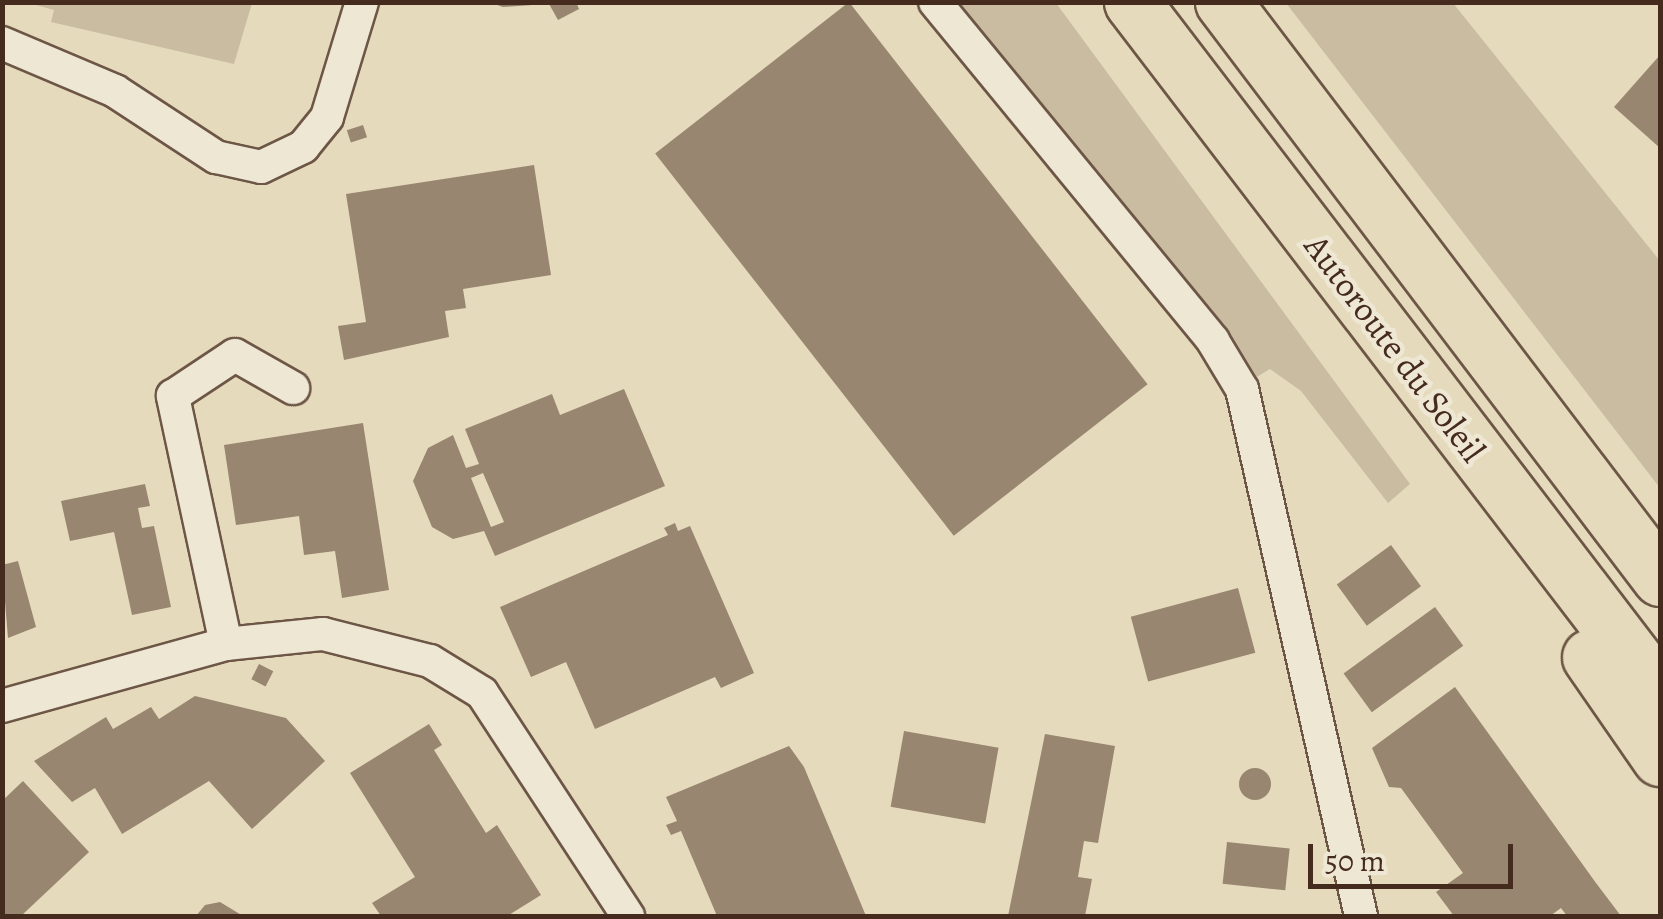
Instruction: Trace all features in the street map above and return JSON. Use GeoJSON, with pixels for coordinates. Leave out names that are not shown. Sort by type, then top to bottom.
{"type":"FeatureCollection","features":[{"type":"Feature","properties":{"kind":"highway","name":"Autoroute du Soleil"},"geometry":{"type":"LineString","coordinates":[[1132,2],[1391,347],[1660,692]]}},
{"type":"Feature","properties":{"kind":"highway"},"geometry":{"type":"LineString","coordinates":[[1223,2],[1392,218],[1660,578]]}},
{"type":"Feature","properties":{"kind":"highway"},"geometry":{"type":"LineString","coordinates":[[1392,218],[1484,316],[1660,536]]}},
{"type":"Feature","properties":{"kind":"highway"},"geometry":{"type":"LineString","coordinates":[[1391,347],[1660,758]]}},
{"type":"Feature","properties":{"kind":"street"},"geometry":{"type":"LineString","coordinates":[[2,43],[114,90],[216,156],[261,167],[302,147],[327,117],[362,2]]}},
{"type":"Feature","properties":{"kind":"street"},"geometry":{"type":"LineString","coordinates":[[935,2],[1214,341],[1242,389],[1361,916]]}},
{"type":"Feature","properties":{"kind":"street"},"geometry":{"type":"LineString","coordinates":[[226,644],[173,396],[235,354],[293,388]]}},
{"type":"Feature","properties":{"kind":"street"},"geometry":{"type":"LineString","coordinates":[[2,706],[226,644],[323,634],[430,660],[482,693],[628,916]]}},
{"type":"Feature","properties":{"kind":"shaded area"},"geometry":{"type":"Polygon","coordinates":[[[29,3],[252,3],[234,64],[51,22],[54,10],[29,3]]]}},
{"type":"Feature","properties":{"kind":"shaded area"},"geometry":{"type":"Polygon","coordinates":[[[944,3],[1056,3],[1410,484],[1388,503],[1301,391],[1270,369],[1250,381],[944,3]]]}},
{"type":"Feature","properties":{"kind":"shaded area"},"geometry":{"type":"Polygon","coordinates":[[[1286,3],[1453,3],[1660,261],[1660,488],[1286,3]]]}},
{"type":"Feature","properties":{"kind":"building"},"geometry":{"type":"Polygon","coordinates":[[[489,2],[532,2],[532,5],[503,7],[489,2]]]}},
{"type":"Feature","properties":{"kind":"building"},"geometry":{"type":"Polygon","coordinates":[[[548,2],[576,2],[579,9],[558,20],[548,2]]]}},
{"type":"Feature","properties":{"kind":"building"},"geometry":{"type":"Polygon","coordinates":[[[849,2],[1148,384],[954,536],[655,153],[849,2]]]}},
{"type":"Feature","properties":{"kind":"building"},"geometry":{"type":"Polygon","coordinates":[[[1660,55],[1660,148],[1614,107],[1660,55]]]}},
{"type":"Feature","properties":{"kind":"building"},"geometry":{"type":"Polygon","coordinates":[[[363,125],[367,137],[351,143],[347,130],[363,125]]]}},
{"type":"Feature","properties":{"kind":"building"},"geometry":{"type":"Polygon","coordinates":[[[534,165],[551,275],[463,289],[466,308],[445,311],[449,337],[344,360],[338,326],[366,322],[346,194],[534,165]]]}},
{"type":"Feature","properties":{"kind":"building"},"geometry":{"type":"Polygon","coordinates":[[[624,389],[665,486],[495,556],[484,531],[453,539],[432,527],[413,481],[428,448],[453,435],[466,468],[479,464],[465,429],[552,394],[560,415],[624,389]],[[483,473],[471,478],[491,527],[504,522],[483,473]]]}},
{"type":"Feature","properties":{"kind":"building"},"geometry":{"type":"Polygon","coordinates":[[[363,423],[389,590],[342,598],[335,551],[304,555],[299,516],[236,525],[224,445],[363,423]]]}},
{"type":"Feature","properties":{"kind":"building"},"geometry":{"type":"Polygon","coordinates":[[[145,484],[150,506],[138,508],[142,528],[154,526],[171,607],[132,615],[114,532],[70,541],[61,501],[145,484]]]}},
{"type":"Feature","properties":{"kind":"building"},"geometry":{"type":"Polygon","coordinates":[[[675,523],[678,531],[690,526],[754,673],[721,688],[715,677],[595,729],[566,662],[531,677],[500,607],[668,535],[664,528],[675,523]]]}},
{"type":"Feature","properties":{"kind":"building"},"geometry":{"type":"Polygon","coordinates":[[[1391,545],[1421,586],[1367,626],[1337,584],[1391,545]]]}},
{"type":"Feature","properties":{"kind":"building"},"geometry":{"type":"Polygon","coordinates":[[[18,561],[36,627],[8,638],[2,565],[18,561]]]}},
{"type":"Feature","properties":{"kind":"building"},"geometry":{"type":"Polygon","coordinates":[[[1238,588],[1255,653],[1148,681],[1131,617],[1238,588]]]}},
{"type":"Feature","properties":{"kind":"building"},"geometry":{"type":"Polygon","coordinates":[[[1435,607],[1463,646],[1372,712],[1344,673],[1435,607]]]}},
{"type":"Feature","properties":{"kind":"building"},"geometry":{"type":"Polygon","coordinates":[[[259,664],[273,671],[266,686],[251,679],[259,664]]]}},
{"type":"Feature","properties":{"kind":"building"},"geometry":{"type":"Polygon","coordinates":[[[1455,687],[1621,916],[1567,916],[1561,908],[1550,916],[1454,916],[1436,892],[1463,873],[1401,788],[1389,787],[1372,748],[1455,687]]]}},
{"type":"Feature","properties":{"kind":"building"},"geometry":{"type":"Polygon","coordinates":[[[195,696],[286,718],[325,761],[252,829],[209,781],[122,834],[95,788],[72,802],[34,761],[106,717],[113,729],[151,707],[159,719],[195,696]]]}},
{"type":"Feature","properties":{"kind":"building"},"geometry":{"type":"Polygon","coordinates":[[[429,724],[442,745],[434,750],[486,833],[497,825],[541,895],[507,916],[381,916],[372,903],[415,877],[350,773],[429,724]]]}},
{"type":"Feature","properties":{"kind":"building"},"geometry":{"type":"Polygon","coordinates":[[[904,731],[999,748],[985,824],[891,807],[904,731]]]}},
{"type":"Feature","properties":{"kind":"building"},"geometry":{"type":"Polygon","coordinates":[[[1045,734],[1115,746],[1098,843],[1084,841],[1078,877],[1092,879],[1085,916],[1008,916],[1045,734]]]}},
{"type":"Feature","properties":{"kind":"building"},"geometry":{"type":"Polygon","coordinates":[[[789,746],[804,767],[866,916],[717,916],[681,831],[671,835],[666,825],[677,821],[666,797],[789,746]]]}},
{"type":"Feature","properties":{"kind":"building"},"geometry":{"type":"Polygon","coordinates":[[[1255,768],[1267,772],[1271,784],[1267,796],[1255,800],[1243,796],[1239,784],[1243,772],[1255,768]]]}},
{"type":"Feature","properties":{"kind":"building"},"geometry":{"type":"Polygon","coordinates":[[[23,781],[89,852],[21,916],[2,916],[2,801],[23,781]]]}},
{"type":"Feature","properties":{"kind":"building"},"geometry":{"type":"Polygon","coordinates":[[[1227,842],[1290,849],[1285,890],[1223,884],[1227,842]]]}},
{"type":"Feature","properties":{"kind":"building"},"geometry":{"type":"Polygon","coordinates":[[[220,902],[243,916],[196,916],[205,905],[220,902]]]}}]}
